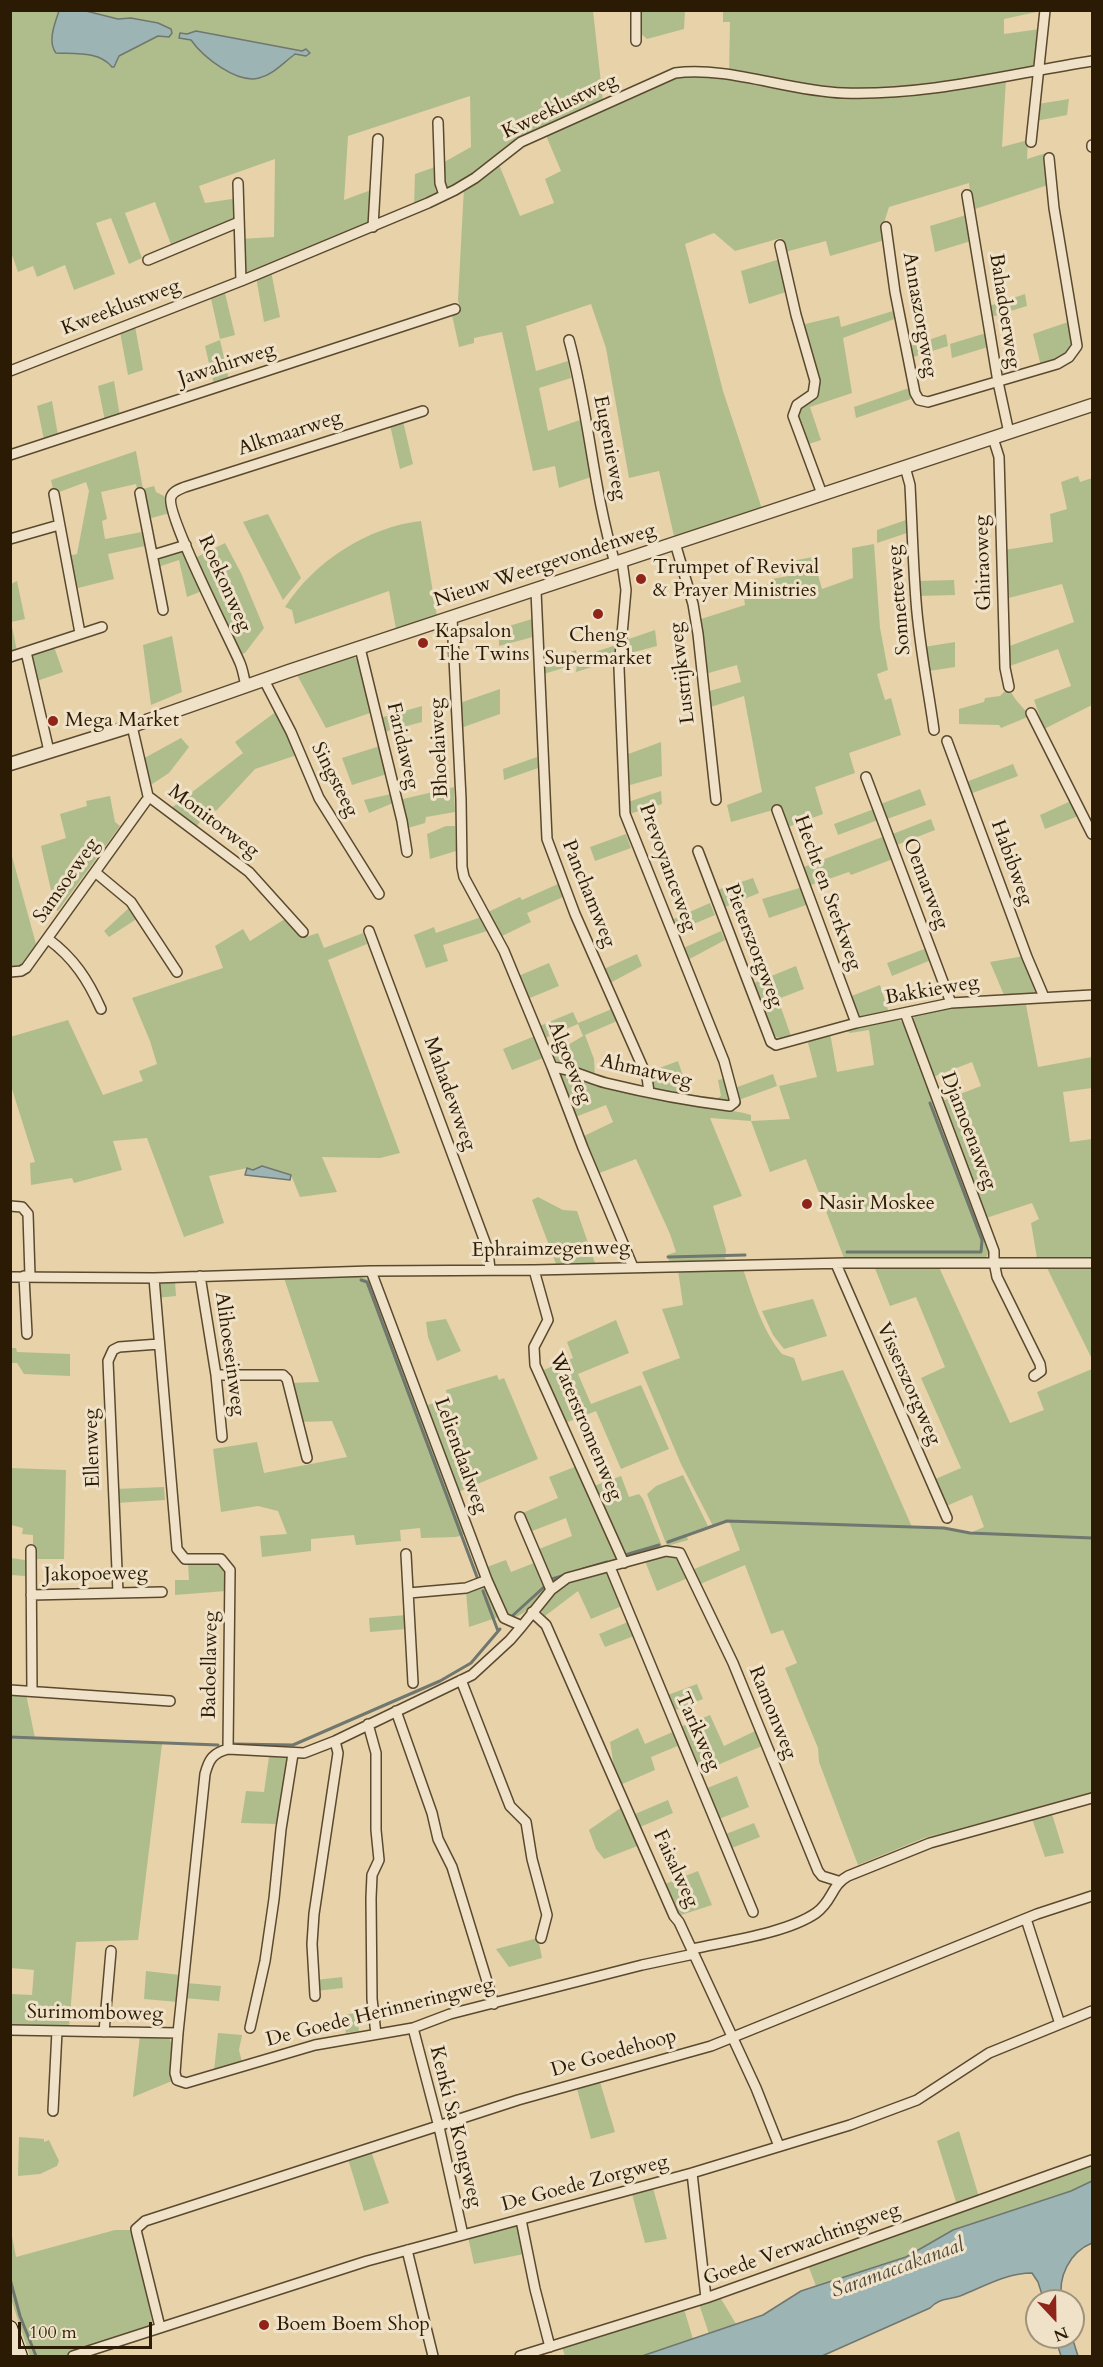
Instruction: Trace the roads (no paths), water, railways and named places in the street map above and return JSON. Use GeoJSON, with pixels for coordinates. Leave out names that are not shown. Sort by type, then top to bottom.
{"type":"FeatureCollection","features":[{"type":"Feature","properties":{"kind":"main road"},"geometry":{"type":"LineString","coordinates":[[10,2328],[20,2356]]}},
{"type":"Feature","properties":{"kind":"street"},"geometry":{"type":"LineString","coordinates":[[636,10],[636,41]]}},
{"type":"Feature","properties":{"kind":"street"},"geometry":{"type":"LineString","coordinates":[[1031,142],[1045,10]]}},
{"type":"Feature","properties":{"kind":"street","name":"Kweeklustweg"},"geometry":{"type":"LineString","coordinates":[[10,371],[374,227],[444,195],[474,178],[521,142],[675,73],[691,71],[840,93],[876,93],[975,83],[1092,61]]}},
{"type":"Feature","properties":{"kind":"street"},"geometry":{"type":"LineString","coordinates":[[438,122],[440,183],[444,195]]}},
{"type":"Feature","properties":{"kind":"street"},"geometry":{"type":"LineString","coordinates":[[374,227],[378,139]]}},
{"type":"Feature","properties":{"kind":"street"},"geometry":{"type":"LineString","coordinates":[[998,382],[1057,364],[1069,357],[1077,346],[1054,208],[1049,158]]}},
{"type":"Feature","properties":{"kind":"street"},"geometry":{"type":"LineString","coordinates":[[238,183],[241,281]]}},
{"type":"Feature","properties":{"kind":"street","name":"Bahadoerweg"},"geometry":{"type":"LineString","coordinates":[[967,195],[998,382],[1009,433]]}},
{"type":"Feature","properties":{"kind":"street"},"geometry":{"type":"LineString","coordinates":[[148,260],[239,222]]}},
{"type":"Feature","properties":{"kind":"street","name":"Annaszorgweg"},"geometry":{"type":"LineString","coordinates":[[886,226],[895,292],[915,393],[920,399],[928,402],[998,382]]}},
{"type":"Feature","properties":{"kind":"street"},"geometry":{"type":"LineString","coordinates":[[780,245],[796,315],[815,381],[813,394],[797,405],[793,416],[822,494]]}},
{"type":"Feature","properties":{"kind":"street","name":"Jawahirweg"},"geometry":{"type":"LineString","coordinates":[[10,455],[455,309]]}},
{"type":"Feature","properties":{"kind":"street","name":"Eugenieweg"},"geometry":{"type":"LineString","coordinates":[[569,340],[588,423],[604,522],[618,562]]}},
{"type":"Feature","properties":{"kind":"street","name":"Nieuw Weergevondenweg"},"geometry":{"type":"LineString","coordinates":[[10,764],[132,726],[1092,405]]}},
{"type":"Feature","properties":{"kind":"street","name":"Alkmaarweg"},"geometry":{"type":"LineString","coordinates":[[171,498],[175,491],[185,487],[423,411]]}},
{"type":"Feature","properties":{"kind":"street","name":"Ghiraoweg"},"geometry":{"type":"LineString","coordinates":[[993,438],[999,457],[1005,668],[1010,687]]}},
{"type":"Feature","properties":{"kind":"street","name":"Sonnetteweg"},"geometry":{"type":"LineString","coordinates":[[905,467],[910,484],[916,600],[924,672],[934,730]]}},
{"type":"Feature","properties":{"kind":"street"},"geometry":{"type":"LineString","coordinates":[[140,493],[163,610]]}},
{"type":"Feature","properties":{"kind":"street"},"geometry":{"type":"LineString","coordinates":[[54,494],[80,633]]}},
{"type":"Feature","properties":{"kind":"street","name":"Roekonweg"},"geometry":{"type":"LineString","coordinates":[[171,498],[171,507],[186,545],[240,664],[246,686]]}},
{"type":"Feature","properties":{"kind":"street"},"geometry":{"type":"LineString","coordinates":[[10,539],[59,525]]}},
{"type":"Feature","properties":{"kind":"street","name":"Lustrijkweg"},"geometry":{"type":"LineString","coordinates":[[675,543],[693,604],[698,634],[716,800]]}},
{"type":"Feature","properties":{"kind":"street"},"geometry":{"type":"LineString","coordinates":[[153,555],[186,545]]}},
{"type":"Feature","properties":{"kind":"street","name":"Prevoyanceweg"},"geometry":{"type":"LineString","coordinates":[[618,562],[626,590],[619,668],[625,814],[723,1062],[736,1099],[733,1105]]}},
{"type":"Feature","properties":{"kind":"street","name":"Panchamweg"},"geometry":{"type":"LineString","coordinates":[[536,591],[546,791],[545,834],[575,914],[647,1077],[649,1092]]}},
{"type":"Feature","properties":{"kind":"street","name":"Bhoelaiweg"},"geometry":{"type":"LineString","coordinates":[[452,618],[464,877]]}},
{"type":"Feature","properties":{"kind":"street"},"geometry":{"type":"LineString","coordinates":[[10,657],[102,627]]}},
{"type":"Feature","properties":{"kind":"street","name":"Faridaweg"},"geometry":{"type":"LineString","coordinates":[[360,648],[402,821],[406,852]]}},
{"type":"Feature","properties":{"kind":"street"},"geometry":{"type":"LineString","coordinates":[[26,652],[49,751]]}},
{"type":"Feature","properties":{"kind":"street","name":"Singsteeg"},"geometry":{"type":"LineString","coordinates":[[264,680],[291,732],[319,798],[379,894]]}},
{"type":"Feature","properties":{"kind":"street"},"geometry":{"type":"LineString","coordinates":[[1031,712],[1092,834]]}},
{"type":"Feature","properties":{"kind":"street","name":"Monitorweg"},"geometry":{"type":"LineString","coordinates":[[132,726],[148,796],[249,872],[303,932]]}},
{"type":"Feature","properties":{"kind":"street","name":"Habibweg"},"geometry":{"type":"LineString","coordinates":[[947,741],[1044,997]]}},
{"type":"Feature","properties":{"kind":"street","name":"Oemarweg"},"geometry":{"type":"LineString","coordinates":[[866,777],[951,1003]]}},
{"type":"Feature","properties":{"kind":"street","name":"Samsoeweg"},"geometry":{"type":"LineString","coordinates":[[10,972],[26,968],[146,801]]}},
{"type":"Feature","properties":{"kind":"street","name":"Hecht en Sterkweg"},"geometry":{"type":"LineString","coordinates":[[777,810],[856,1023]]}},
{"type":"Feature","properties":{"kind":"street","name":"Pieterszorgweg"},"geometry":{"type":"LineString","coordinates":[[698,851],[771,1042],[776,1045],[781,1043]]}},
{"type":"Feature","properties":{"kind":"street"},"geometry":{"type":"LineString","coordinates":[[95,872],[132,902],[177,972]]}},
{"type":"Feature","properties":{"kind":"street","name":"Algoeweg"},"geometry":{"type":"LineString","coordinates":[[464,877],[504,951],[633,1267]]}},
{"type":"Feature","properties":{"kind":"street","name":"Mahadewweg"},"geometry":{"type":"LineString","coordinates":[[369,931],[488,1250],[490,1270]]}},
{"type":"Feature","properties":{"kind":"street"},"geometry":{"type":"LineString","coordinates":[[48,939],[75,963],[90,985],[101,1009]]}},
{"type":"Feature","properties":{"kind":"street","name":"Bakkieweg"},"geometry":{"type":"LineString","coordinates":[[781,1043],[856,1023],[951,1003],[1092,995]]}},
{"type":"Feature","properties":{"kind":"street","name":"Djamoenaweg"},"geometry":{"type":"LineString","coordinates":[[905,1013],[994,1251],[997,1277],[1040,1364],[1041,1371],[1034,1376]]}},
{"type":"Feature","properties":{"kind":"street","name":"Ahmatweg"},"geometry":{"type":"LineString","coordinates":[[552,1067],[568,1068],[602,1082],[649,1092],[698,1102],[733,1105]]}},
{"type":"Feature","properties":{"kind":"street"},"geometry":{"type":"LineString","coordinates":[[10,1206],[22,1207],[28,1214],[27,1334]]}},
{"type":"Feature","properties":{"kind":"street","name":"Ephraimzegenweg"},"geometry":{"type":"LineString","coordinates":[[10,1277],[154,1278],[371,1271],[994,1262],[1092,1263]]}},
{"type":"Feature","properties":{"kind":"street","name":"Visserszorgweg"},"geometry":{"type":"LineString","coordinates":[[836,1264],[946,1518]]}},
{"type":"Feature","properties":{"kind":"street","name":"Waterstromenweg"},"geometry":{"type":"LineString","coordinates":[[534,1270],[548,1320],[534,1347],[535,1365],[624,1563]]}},
{"type":"Feature","properties":{"kind":"street","name":"Leliendaalweg"},"geometry":{"type":"LineString","coordinates":[[371,1271],[487,1580],[504,1618],[522,1626]]}},
{"type":"Feature","properties":{"kind":"street","name":"Alihoeseinweg"},"geometry":{"type":"LineString","coordinates":[[200,1276],[216,1375],[222,1437]]}},
{"type":"Feature","properties":{"kind":"street","name":"Badoellaweg"},"geometry":{"type":"LineString","coordinates":[[154,1278],[177,1548],[185,1559],[221,1559],[230,1570],[228,1749]]}},
{"type":"Feature","properties":{"kind":"street","name":"Ellenweg"},"geometry":{"type":"LineString","coordinates":[[118,1593],[108,1361],[113,1350],[119,1347],[159,1344]]}},
{"type":"Feature","properties":{"kind":"street"},"geometry":{"type":"LineString","coordinates":[[216,1375],[278,1374],[287,1379],[307,1458]]}},
{"type":"Feature","properties":{"kind":"street"},"geometry":{"type":"LineString","coordinates":[[520,1517],[551,1590]]}},
{"type":"Feature","properties":{"kind":"street"},"geometry":{"type":"LineString","coordinates":[[32,1550],[32,1691]]}},
{"type":"Feature","properties":{"kind":"street","name":"Ramonweg"},"geometry":{"type":"LineString","coordinates":[[624,1563],[666,1551],[675,1551],[683,1557],[733,1664],[818,1871],[822,1876],[838,1881]]}},
{"type":"Feature","properties":{"kind":"street"},"geometry":{"type":"LineString","coordinates":[[406,1554],[413,1683]]}},
{"type":"Feature","properties":{"kind":"street"},"geometry":{"type":"LineString","coordinates":[[178,2033],[205,1774],[212,1756],[228,1749],[304,1753],[335,1741],[472,1675],[510,1640],[551,1590],[567,1578],[624,1563]]}},
{"type":"Feature","properties":{"kind":"street","name":"Tarikweg"},"geometry":{"type":"LineString","coordinates":[[610,1567],[753,1912]]}},
{"type":"Feature","properties":{"kind":"street"},"geometry":{"type":"LineString","coordinates":[[409,1593],[466,1588],[487,1580]]}},
{"type":"Feature","properties":{"kind":"street","name":"Jakopoeweg"},"geometry":{"type":"LineString","coordinates":[[31,1595],[162,1592]]}},
{"type":"Feature","properties":{"kind":"street","name":"Faisalweg"},"geometry":{"type":"LineString","coordinates":[[532,1612],[546,1625],[674,1916],[693,1951],[756,2088],[779,2146]]}},
{"type":"Feature","properties":{"kind":"street"},"geometry":{"type":"LineString","coordinates":[[461,1680],[510,1806],[526,1822],[532,1859],[547,1915],[541,1938]]}},
{"type":"Feature","properties":{"kind":"street"},"geometry":{"type":"LineString","coordinates":[[10,1690],[170,1701]]}},
{"type":"Feature","properties":{"kind":"street"},"geometry":{"type":"LineString","coordinates":[[396,1711],[432,1813],[438,1839],[452,1867],[494,2004]]}},
{"type":"Feature","properties":{"kind":"street"},"geometry":{"type":"LineString","coordinates":[[368,1724],[376,1753],[376,1830],[379,1860],[372,1875],[371,1898],[372,1999],[376,2034]]}},
{"type":"Feature","properties":{"kind":"street"},"geometry":{"type":"LineString","coordinates":[[315,1996],[312,1944],[314,1914],[338,1754],[335,1741]]}},
{"type":"Feature","properties":{"kind":"street"},"geometry":{"type":"LineString","coordinates":[[250,2028],[267,1951],[281,1829],[293,1754]]}},
{"type":"Feature","properties":{"kind":"street"},"geometry":{"type":"LineString","coordinates":[[838,1881],[930,1843],[1092,1798]]}},
{"type":"Feature","properties":{"kind":"street","name":"De Goede Herinneringweg"},"geometry":{"type":"LineString","coordinates":[[178,2033],[175,2073],[180,2082],[190,2082],[315,2045],[413,2028],[450,2014],[786,1928],[816,1913],[830,1901],[838,1881]]}},
{"type":"Feature","properties":{"kind":"street","name":"De Goedehoop"},"geometry":{"type":"LineString","coordinates":[[160,2327],[137,2234],[139,2226],[145,2221],[518,2100],[711,2046],[1026,1919],[1092,1896]]}},
{"type":"Feature","properties":{"kind":"street"},"geometry":{"type":"LineString","coordinates":[[1026,1919],[1060,2024]]}},
{"type":"Feature","properties":{"kind":"street"},"geometry":{"type":"LineString","coordinates":[[104,2032],[111,1951]]}},
{"type":"Feature","properties":{"kind":"street","name":"De Goede Zorgweg"},"geometry":{"type":"LineString","coordinates":[[73,2356],[360,2263],[692,2173],[850,2125],[902,2107],[929,2093],[989,2053],[1092,2012]]}},
{"type":"Feature","properties":{"kind":"street","name":"Kenki Sa Kongweg"},"geometry":{"type":"LineString","coordinates":[[413,2028],[439,2127],[463,2235]]}},
{"type":"Feature","properties":{"kind":"street","name":"Surimomboweg"},"geometry":{"type":"LineString","coordinates":[[10,2030],[178,2033]]}},
{"type":"Feature","properties":{"kind":"street"},"geometry":{"type":"LineString","coordinates":[[52,2111],[57,2031]]}},
{"type":"Feature","properties":{"kind":"street","name":"Goede Verwachtingweg"},"geometry":{"type":"LineString","coordinates":[[520,2356],[706,2298],[1092,2160]]}},
{"type":"Feature","properties":{"kind":"street"},"geometry":{"type":"LineString","coordinates":[[692,2173],[706,2298]]}},
{"type":"Feature","properties":{"kind":"street"},"geometry":{"type":"LineString","coordinates":[[521,2220],[550,2347]]}},
{"type":"Feature","properties":{"kind":"street"},"geometry":{"type":"LineString","coordinates":[[407,2250],[433,2356]]}},
{"type":"Feature","properties":{"kind":"water"},"geometry":{"type":"Polygon","coordinates":[[[59,11],[86,11],[118,19],[131,18],[158,23],[171,29],[172,33],[169,37],[158,36],[119,56],[112,67],[94,56],[56,53],[53,49],[52,38],[59,11]]]}},
{"type":"Feature","properties":{"kind":"water"},"geometry":{"type":"Polygon","coordinates":[[[196,31],[302,51],[306,49],[310,53],[306,56],[295,54],[274,71],[259,78],[250,79],[221,68],[191,40],[179,38],[180,33],[187,34],[196,31]]]}},
{"type":"Feature","properties":{"kind":"water"},"geometry":{"type":"Polygon","coordinates":[[[262,1166],[291,1175],[290,1180],[245,1175],[247,1168],[253,1170],[262,1166]]]}},
{"type":"Feature","properties":{"kind":"water","name":"Saramaccakanaal"},"geometry":{"type":"Polygon","coordinates":[[[1092,2181],[1092,2243],[1077,2252],[1067,2266],[1063,2274],[1061,2289],[1040,2289],[1032,2273],[1004,2278],[960,2296],[940,2301],[930,2308],[822,2356],[642,2356],[763,2315],[801,2291],[906,2257],[953,2230],[1071,2191],[1092,2181]]]}},
{"type":"Feature","properties":{"kind":"water"},"geometry":{"type":"Polygon","coordinates":[[[1059,2349],[1076,2349],[1078,2356],[1061,2356],[1059,2349]]]}},
{"type":"Feature","properties":{"kind":"waterway"},"geometry":{"type":"LineString","coordinates":[[847,1252],[981,1252],[982,1240],[930,1103]]}},
{"type":"Feature","properties":{"kind":"waterway"},"geometry":{"type":"LineString","coordinates":[[668,1257],[745,1255]]}},
{"type":"Feature","properties":{"kind":"waterway"},"geometry":{"type":"LineString","coordinates":[[361,1280],[367,1282],[477,1577]]}},
{"type":"Feature","properties":{"kind":"waterway"},"geometry":{"type":"LineString","coordinates":[[668,1542],[727,1521],[944,1528],[970,1533],[1092,1538]]}},
{"type":"Feature","properties":{"kind":"waterway"},"geometry":{"type":"LineString","coordinates":[[625,1555],[659,1545]]}},
{"type":"Feature","properties":{"kind":"waterway"},"geometry":{"type":"LineString","coordinates":[[583,1569],[607,1562]]}},
{"type":"Feature","properties":{"kind":"waterway"},"geometry":{"type":"LineString","coordinates":[[552,1579],[565,1575]]}},
{"type":"Feature","properties":{"kind":"waterway"},"geometry":{"type":"LineString","coordinates":[[510,1618],[544,1587]]}},
{"type":"Feature","properties":{"kind":"waterway"},"geometry":{"type":"LineString","coordinates":[[483,1591],[498,1631]]}},
{"type":"Feature","properties":{"kind":"waterway"},"geometry":{"type":"LineString","coordinates":[[233,1744],[293,1745],[440,1681],[471,1663],[500,1629]]}},
{"type":"Feature","properties":{"kind":"waterway"},"geometry":{"type":"LineString","coordinates":[[10,1737],[218,1745]]}},
{"type":"Feature","properties":{"kind":"waterway"},"geometry":{"type":"LineString","coordinates":[[10,2279],[20,2316],[36,2356]]}},
{"type":"Feature","properties":{"kind":"place","name":"Trumpet of Revival & Prayer Ministries"},"geometry":{"type":"Point","coordinates":[641,579]}},
{"type":"Feature","properties":{"kind":"place","name":"Cheng Supermarket"},"geometry":{"type":"Point","coordinates":[598,614]}},
{"type":"Feature","properties":{"kind":"place","name":"Kapsalon The Twins"},"geometry":{"type":"Point","coordinates":[423,643]}},
{"type":"Feature","properties":{"kind":"place","name":"Mega Market"},"geometry":{"type":"Point","coordinates":[53,721]}},
{"type":"Feature","properties":{"kind":"place","name":"Nasir Moskee"},"geometry":{"type":"Point","coordinates":[807,1204]}},
{"type":"Feature","properties":{"kind":"place","name":"Boem Boem Shop"},"geometry":{"type":"Point","coordinates":[264,2325]}}]}
